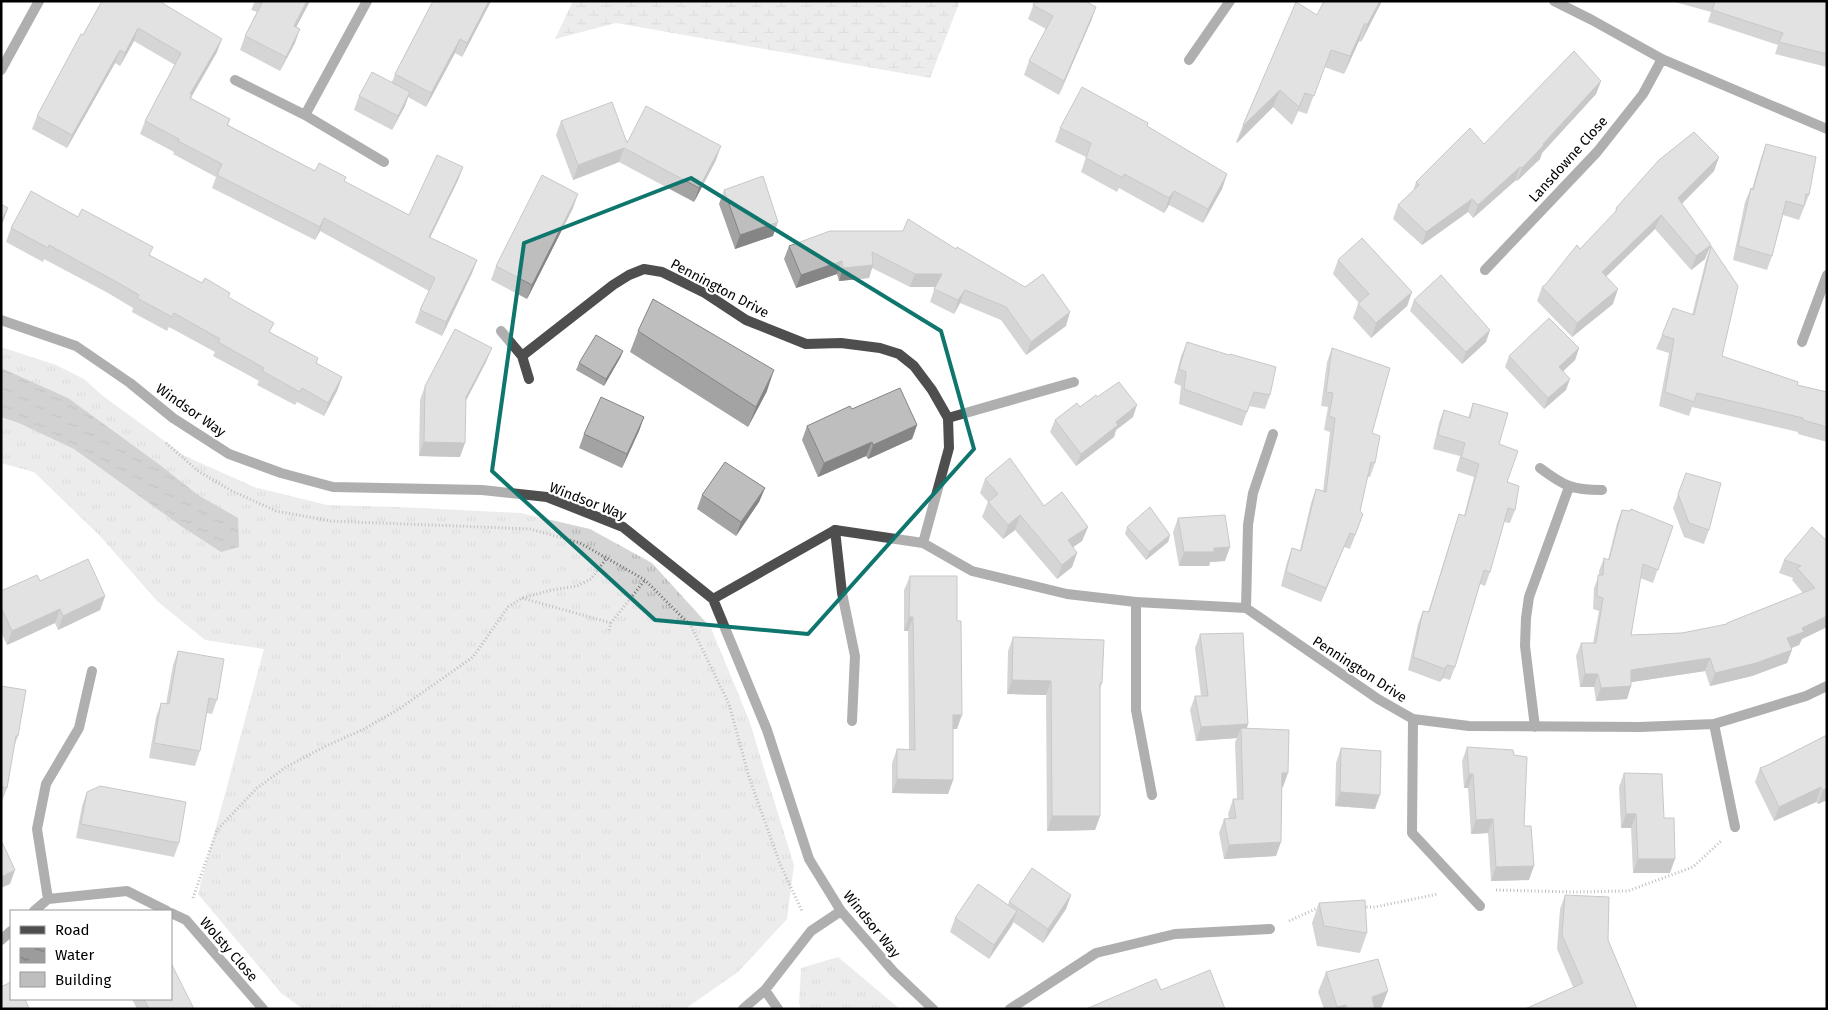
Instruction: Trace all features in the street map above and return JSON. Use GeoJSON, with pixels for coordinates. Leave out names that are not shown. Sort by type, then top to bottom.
{"type":"FeatureCollection","features":[{"type":"Feature","properties":{"kind":"street"},"geometry":{"type":"LineString","coordinates":[[1,70],[39,1]]}},
{"type":"Feature","properties":{"kind":"street"},"geometry":{"type":"LineString","coordinates":[[305,116],[367,1]]}},
{"type":"Feature","properties":{"kind":"street"},"geometry":{"type":"LineString","coordinates":[[1189,60],[1230,1]]}},
{"type":"Feature","properties":{"kind":"street"},"geometry":{"type":"LineString","coordinates":[[1554,1],[1662,59],[1827,129]]}},
{"type":"Feature","properties":{"kind":"street","name":"Lansdowne Close"},"geometry":{"type":"LineString","coordinates":[[1485,270],[1597,152],[1643,94],[1662,59]]}},
{"type":"Feature","properties":{"kind":"street"},"geometry":{"type":"LineString","coordinates":[[235,80],[305,116],[384,162]]}},
{"type":"Feature","properties":{"kind":"street","name":"Pennington Drive"},"geometry":{"type":"LineString","coordinates":[[522,356],[613,285],[629,275],[644,269],[662,272],[705,293],[746,320],[806,344],[840,343],[880,348],[899,354],[914,366],[932,390],[948,418],[949,448],[923,543]]}},
{"type":"Feature","properties":{"kind":"street"},"geometry":{"type":"LineString","coordinates":[[1802,342],[1827,275]]}},
{"type":"Feature","properties":{"kind":"street","name":"Windsor Way"},"geometry":{"type":"LineString","coordinates":[[1,320],[76,346],[130,383],[173,418],[230,454],[281,473],[334,487],[482,490],[547,497],[623,527],[712,599],[767,730],[809,859],[841,911],[893,971],[933,1009]]}},
{"type":"Feature","properties":{"kind":"street"},"geometry":{"type":"LineString","coordinates":[[501,331],[522,356],[529,379]]}},
{"type":"Feature","properties":{"kind":"street"},"geometry":{"type":"LineString","coordinates":[[948,418],[1074,382]]}},
{"type":"Feature","properties":{"kind":"street"},"geometry":{"type":"LineString","coordinates":[[712,599],[835,530],[923,543],[972,571],[1067,594],[1136,602],[1246,608],[1248,525],[1253,494],[1273,434]]}},
{"type":"Feature","properties":{"kind":"street"},"geometry":{"type":"LineString","coordinates":[[1540,468],[1569,487],[1579,490],[1602,490]]}},
{"type":"Feature","properties":{"kind":"street"},"geometry":{"type":"LineString","coordinates":[[1535,727],[1525,646],[1526,618],[1529,597],[1569,487]]}},
{"type":"Feature","properties":{"kind":"street"},"geometry":{"type":"LineString","coordinates":[[835,530],[842,593],[855,656],[852,721]]}},
{"type":"Feature","properties":{"kind":"street"},"geometry":{"type":"LineString","coordinates":[[1136,602],[1136,710],[1152,795]]}},
{"type":"Feature","properties":{"kind":"street","name":"Pennington Drive"},"geometry":{"type":"LineString","coordinates":[[1246,608],[1378,699],[1413,719],[1469,726],[1676,726],[1714,724],[1806,696],[1827,686]]}},
{"type":"Feature","properties":{"kind":"street"},"geometry":{"type":"LineString","coordinates":[[48,899],[37,829],[46,784],[78,728],[92,671]]}},
{"type":"Feature","properties":{"kind":"street"},"geometry":{"type":"LineString","coordinates":[[1413,719],[1412,834],[1480,906]]}},
{"type":"Feature","properties":{"kind":"street"},"geometry":{"type":"LineString","coordinates":[[1714,724],[1735,827]]}},
{"type":"Feature","properties":{"kind":"street"},"geometry":{"type":"LineString","coordinates":[[35,910],[48,899],[127,891],[165,910]]}},
{"type":"Feature","properties":{"kind":"street"},"geometry":{"type":"LineString","coordinates":[[743,1009],[765,990],[811,931],[841,911]]}},
{"type":"Feature","properties":{"kind":"street","name":"Wolsty Close"},"geometry":{"type":"LineString","coordinates":[[172,913],[186,920],[263,1009]]}},
{"type":"Feature","properties":{"kind":"street"},"geometry":{"type":"LineString","coordinates":[[1010,1009],[1096,953],[1174,934],[1270,929]]}},
{"type":"Feature","properties":{"kind":"street"},"geometry":{"type":"LineString","coordinates":[[765,990],[778,1009]]}},
{"type":"Feature","properties":{"kind":"path"},"geometry":{"type":"LineString","coordinates":[[164,441],[198,470],[232,491],[276,511],[331,520],[530,529],[580,543],[645,580],[692,626],[729,704],[750,777],[780,864],[811,931]]}},
{"type":"Feature","properties":{"kind":"path"},"geometry":{"type":"LineString","coordinates":[[186,920],[217,830],[256,788],[286,767],[328,744],[364,729],[399,709],[473,657],[508,607],[522,598],[577,586],[591,579],[606,559]]}},
{"type":"Feature","properties":{"kind":"path"},"geometry":{"type":"LineString","coordinates":[[609,630],[611,623],[645,580]]}},
{"type":"Feature","properties":{"kind":"path"},"geometry":{"type":"LineString","coordinates":[[522,598],[611,623]]}},
{"type":"Feature","properties":{"kind":"path"},"geometry":{"type":"LineString","coordinates":[[1357,907],[1374,907],[1464,888],[1572,892],[1628,891],[1693,867],[1735,827]]}},
{"type":"Feature","properties":{"kind":"path"},"geometry":{"type":"LineString","coordinates":[[1270,929],[1322,906]]}},
{"type":"Feature","properties":{"kind":"highlighted area"},"geometry":{"type":"Polygon","coordinates":[[[691,178],[941,331],[974,449],[808,634],[655,620],[492,471],[524,243],[691,178]]]}},
{"type":"Feature","properties":{"kind":"green space"},"geometry":{"type":"Polygon","coordinates":[[[573,1],[960,1],[930,78],[616,23],[555,39],[573,1]]]}},
{"type":"Feature","properties":{"kind":"green space"},"geometry":{"type":"Polygon","coordinates":[[[1,347],[56,365],[84,379],[103,396],[185,456],[254,487],[327,505],[521,513],[590,529],[652,563],[711,628],[749,720],[794,865],[787,919],[738,972],[685,1009],[303,1009],[281,993],[198,894],[264,649],[205,640],[157,601],[100,536],[34,472],[1,463],[1,347]]]}},
{"type":"Feature","properties":{"kind":"green space"},"geometry":{"type":"Polygon","coordinates":[[[838,957],[900,1009],[801,1009],[799,1003],[801,968],[838,957]]]}},
{"type":"Feature","properties":{"kind":"water"},"geometry":{"type":"Polygon","coordinates":[[[1,368],[68,398],[198,495],[238,518],[239,547],[221,552],[181,526],[74,449],[19,423],[1,417],[1,368]]]}},
{"type":"Feature","properties":{"kind":"building"},"geometry":{"type":"Polygon","coordinates":[[[102,1],[159,1],[222,39],[190,94],[192,94],[190,98],[230,119],[227,125],[315,171],[319,163],[346,177],[344,181],[409,215],[437,155],[463,167],[429,237],[477,260],[446,322],[420,310],[435,278],[324,218],[320,227],[217,175],[222,164],[145,121],[181,53],[138,28],[125,53],[120,50],[72,135],[37,116],[81,34],[83,35],[102,1]]]}},
{"type":"Feature","properties":{"kind":"building"},"geometry":{"type":"Polygon","coordinates":[[[263,1],[307,1],[294,26],[300,29],[286,57],[245,36],[263,1]]]}},
{"type":"Feature","properties":{"kind":"building"},"geometry":{"type":"Polygon","coordinates":[[[433,1],[489,1],[467,43],[460,39],[431,93],[395,74],[433,1]]]}},
{"type":"Feature","properties":{"kind":"building"},"geometry":{"type":"Polygon","coordinates":[[[1035,1],[1085,1],[1096,7],[1064,81],[1029,61],[1053,16],[1033,5],[1035,1]]]}},
{"type":"Feature","properties":{"kind":"building"},"geometry":{"type":"Polygon","coordinates":[[[1324,1],[1380,1],[1367,25],[1365,23],[1350,56],[1331,50],[1314,96],[1305,93],[1299,107],[1280,90],[1243,125],[1296,2],[1317,15],[1324,1]]]}},
{"type":"Feature","properties":{"kind":"building"},"geometry":{"type":"Polygon","coordinates":[[[1715,1],[1821,1],[1827,3],[1827,54],[1779,42],[1783,33],[1712,10],[1715,1]]]}},
{"type":"Feature","properties":{"kind":"building"},"geometry":{"type":"Polygon","coordinates":[[[1574,51],[1601,81],[1522,168],[1520,167],[1478,205],[1472,199],[1426,232],[1398,205],[1419,185],[1416,182],[1470,128],[1484,144],[1574,51]]]}},
{"type":"Feature","properties":{"kind":"building"},"geometry":{"type":"Polygon","coordinates":[[[372,72],[410,92],[398,116],[359,96],[372,72]]]}},
{"type":"Feature","properties":{"kind":"building"},"geometry":{"type":"Polygon","coordinates":[[[1082,87],[1148,123],[1147,126],[1227,174],[1208,209],[1174,191],[1169,198],[1124,174],[1123,178],[1086,158],[1091,143],[1060,128],[1082,87]]]}},
{"type":"Feature","properties":{"kind":"building"},"geometry":{"type":"Polygon","coordinates":[[[612,102],[627,143],[646,106],[721,146],[699,188],[624,148],[578,165],[561,121],[612,102]]]}},
{"type":"Feature","properties":{"kind":"building"},"geometry":{"type":"Polygon","coordinates":[[[1694,132],[1719,157],[1678,198],[1711,245],[1696,256],[1661,215],[1602,272],[1618,289],[1577,323],[1542,287],[1577,245],[1580,249],[1617,210],[1616,208],[1659,160],[1694,132]]]}},
{"type":"Feature","properties":{"kind":"building"},"geometry":{"type":"Polygon","coordinates":[[[1766,144],[1816,157],[1809,195],[1806,194],[1804,206],[1786,201],[1772,256],[1738,246],[1751,188],[1753,190],[1766,144]]]}},
{"type":"Feature","properties":{"kind":"building"},"geometry":{"type":"Polygon","coordinates":[[[542,175],[578,194],[532,285],[496,266],[542,175]]]}},
{"type":"Feature","properties":{"kind":"building"},"geometry":{"type":"Polygon","coordinates":[[[763,176],[778,222],[740,235],[724,190],[763,176]]]}},
{"type":"Feature","properties":{"kind":"building"},"geometry":{"type":"Polygon","coordinates":[[[31,191],[78,217],[82,209],[153,247],[149,255],[202,283],[205,278],[230,293],[228,297],[274,323],[269,332],[318,358],[316,363],[342,377],[328,403],[302,388],[300,392],[262,371],[264,368],[218,342],[220,339],[174,313],[172,317],[137,298],[139,295],[113,280],[49,245],[48,248],[11,228],[31,191]]]}},
{"type":"Feature","properties":{"kind":"building"},"geometry":{"type":"Polygon","coordinates":[[[1,204],[8,208],[1,221],[1,204]]]}},
{"type":"Feature","properties":{"kind":"building"},"geometry":{"type":"Polygon","coordinates":[[[908,219],[956,249],[957,247],[1025,287],[1043,274],[1070,312],[1031,342],[1006,307],[965,290],[958,300],[934,289],[942,274],[915,274],[872,252],[873,265],[843,268],[842,261],[801,275],[789,246],[830,231],[903,231],[908,219]]]}},
{"type":"Feature","properties":{"kind":"building"},"geometry":{"type":"Polygon","coordinates":[[[1362,238],[1412,292],[1376,323],[1358,304],[1369,294],[1338,260],[1362,238]]]}},
{"type":"Feature","properties":{"kind":"building"},"geometry":{"type":"Polygon","coordinates":[[[1711,246],[1738,286],[1722,356],[1798,382],[1797,385],[1827,392],[1827,427],[1803,420],[1803,418],[1697,393],[1694,402],[1665,392],[1674,339],[1662,335],[1673,308],[1694,315],[1711,246]]]}},
{"type":"Feature","properties":{"kind":"building"},"geometry":{"type":"Polygon","coordinates":[[[1441,275],[1490,330],[1466,352],[1414,300],[1441,275]]]}},
{"type":"Feature","properties":{"kind":"building"},"geometry":{"type":"Polygon","coordinates":[[[653,299],[774,370],[756,407],[638,331],[653,299]]]}},
{"type":"Feature","properties":{"kind":"building"},"geometry":{"type":"Polygon","coordinates":[[[1549,318],[1579,348],[1559,367],[1570,379],[1548,398],[1509,356],[1549,318]]]}},
{"type":"Feature","properties":{"kind":"building"},"geometry":{"type":"Polygon","coordinates":[[[455,329],[492,348],[466,397],[465,443],[424,442],[425,386],[455,329]]]}},
{"type":"Feature","properties":{"kind":"building"},"geometry":{"type":"Polygon","coordinates":[[[596,335],[623,351],[606,379],[579,363],[596,335]]]}},
{"type":"Feature","properties":{"kind":"building"},"geometry":{"type":"Polygon","coordinates":[[[1187,342],[1276,367],[1270,395],[1254,392],[1247,412],[1184,389],[1186,372],[1179,369],[1187,342]]]}},
{"type":"Feature","properties":{"kind":"building"},"geometry":{"type":"Polygon","coordinates":[[[1332,348],[1390,368],[1372,433],[1380,436],[1375,463],[1371,462],[1360,511],[1363,514],[1355,535],[1350,533],[1326,588],[1286,572],[1292,548],[1301,551],[1316,489],[1326,492],[1335,418],[1329,416],[1333,393],[1326,392],[1332,348]]]}},
{"type":"Feature","properties":{"kind":"building"},"geometry":{"type":"Polygon","coordinates":[[[1119,382],[1137,405],[1116,422],[1118,425],[1081,454],[1055,420],[1077,403],[1080,407],[1119,382]]]}},
{"type":"Feature","properties":{"kind":"building"},"geometry":{"type":"Polygon","coordinates":[[[900,388],[917,425],[873,445],[872,442],[824,463],[807,426],[850,406],[852,409],[900,388]]]}},
{"type":"Feature","properties":{"kind":"building"},"geometry":{"type":"Polygon","coordinates":[[[601,397],[644,417],[627,454],[584,434],[601,397]]]}},
{"type":"Feature","properties":{"kind":"building"},"geometry":{"type":"Polygon","coordinates":[[[1473,403],[1508,413],[1499,444],[1518,451],[1507,482],[1519,486],[1515,510],[1508,508],[1490,572],[1484,570],[1455,667],[1447,665],[1445,669],[1413,657],[1423,611],[1429,612],[1459,514],[1465,516],[1479,464],[1461,457],[1465,443],[1438,435],[1444,410],[1470,418],[1473,403]]]}},
{"type":"Feature","properties":{"kind":"building"},"geometry":{"type":"Polygon","coordinates":[[[1010,458],[1044,506],[1062,492],[1088,527],[1068,540],[1077,553],[1062,565],[1020,515],[1008,525],[988,502],[998,494],[985,479],[1010,458]]]}},
{"type":"Feature","properties":{"kind":"building"},"geometry":{"type":"Polygon","coordinates":[[[725,462],[765,488],[741,522],[702,495],[725,462]]]}},
{"type":"Feature","properties":{"kind":"building"},"geometry":{"type":"Polygon","coordinates":[[[1686,473],[1721,483],[1709,530],[1689,523],[1678,494],[1686,473]]]}},
{"type":"Feature","properties":{"kind":"building"},"geometry":{"type":"Polygon","coordinates":[[[1150,507],[1170,535],[1149,552],[1127,527],[1150,507]]]}},
{"type":"Feature","properties":{"kind":"building"},"geometry":{"type":"Polygon","coordinates":[[[1631,509],[1673,526],[1658,570],[1643,564],[1631,635],[1682,633],[1727,624],[1815,588],[1797,568],[1801,566],[1784,560],[1812,527],[1827,541],[1827,616],[1802,628],[1804,632],[1787,638],[1792,650],[1756,663],[1715,673],[1710,658],[1631,670],[1631,686],[1601,688],[1598,674],[1585,674],[1581,643],[1596,643],[1603,598],[1597,596],[1598,575],[1603,575],[1604,558],[1609,560],[1622,510],[1630,511],[1631,509]]]}},
{"type":"Feature","properties":{"kind":"building"},"geometry":{"type":"Polygon","coordinates":[[[1225,515],[1230,547],[1214,548],[1214,552],[1184,552],[1178,518],[1225,515]]]}},
{"type":"Feature","properties":{"kind":"building"},"geometry":{"type":"Polygon","coordinates":[[[88,559],[105,596],[63,616],[60,609],[12,631],[1,607],[1,591],[37,575],[40,581],[88,559]]]}},
{"type":"Feature","properties":{"kind":"building"},"geometry":{"type":"Polygon","coordinates":[[[910,576],[957,576],[957,621],[961,621],[962,715],[953,715],[953,780],[897,779],[897,749],[915,750],[913,617],[909,617],[910,576]]]}},
{"type":"Feature","properties":{"kind":"building"},"geometry":{"type":"Polygon","coordinates":[[[1243,633],[1248,724],[1201,727],[1195,696],[1208,696],[1200,634],[1243,633]]]}},
{"type":"Feature","properties":{"kind":"building"},"geometry":{"type":"Polygon","coordinates":[[[1013,637],[1104,640],[1102,683],[1100,683],[1100,816],[1052,816],[1051,681],[1012,680],[1013,637]]]}},
{"type":"Feature","properties":{"kind":"building"},"geometry":{"type":"Polygon","coordinates":[[[178,651],[224,659],[217,700],[209,698],[200,751],[154,743],[161,703],[169,704],[178,651]]]}},
{"type":"Feature","properties":{"kind":"building"},"geometry":{"type":"Polygon","coordinates":[[[1,686],[26,690],[7,788],[1,787],[1,686]]]}},
{"type":"Feature","properties":{"kind":"building"},"geometry":{"type":"Polygon","coordinates":[[[1241,728],[1289,730],[1288,773],[1282,773],[1281,842],[1229,845],[1224,819],[1236,818],[1233,799],[1243,799],[1241,728]]]}},
{"type":"Feature","properties":{"kind":"building"},"geometry":{"type":"Polygon","coordinates":[[[1827,735],[1827,788],[1823,790],[1821,787],[1779,807],[1760,768],[1827,735]]]}},
{"type":"Feature","properties":{"kind":"building"},"geometry":{"type":"Polygon","coordinates":[[[1467,747],[1513,750],[1514,755],[1527,757],[1524,826],[1531,826],[1534,866],[1496,867],[1493,819],[1476,820],[1473,774],[1469,774],[1467,747]]]}},
{"type":"Feature","properties":{"kind":"building"},"geometry":{"type":"Polygon","coordinates":[[[1341,748],[1381,751],[1380,795],[1340,792],[1341,748]]]}},
{"type":"Feature","properties":{"kind":"building"},"geometry":{"type":"Polygon","coordinates":[[[1624,773],[1662,774],[1664,818],[1674,818],[1675,859],[1638,859],[1636,814],[1626,814],[1624,773]]]}},
{"type":"Feature","properties":{"kind":"building"},"geometry":{"type":"Polygon","coordinates":[[[100,786],[186,802],[179,843],[81,824],[87,792],[100,786]]]}},
{"type":"Feature","properties":{"kind":"building"},"geometry":{"type":"Polygon","coordinates":[[[1,840],[15,870],[1,877],[1,840]]]}},
{"type":"Feature","properties":{"kind":"building"},"geometry":{"type":"Polygon","coordinates":[[[1032,868],[1071,895],[1048,929],[1009,902],[1032,868]]]}},
{"type":"Feature","properties":{"kind":"building"},"geometry":{"type":"Polygon","coordinates":[[[978,884],[1017,911],[994,945],[955,918],[978,884]]]}},
{"type":"Feature","properties":{"kind":"building"},"geometry":{"type":"Polygon","coordinates":[[[1565,895],[1609,897],[1608,940],[1637,1009],[1525,1009],[1583,983],[1562,935],[1565,895]]]}},
{"type":"Feature","properties":{"kind":"building"},"geometry":{"type":"Polygon","coordinates":[[[1365,900],[1367,933],[1324,926],[1319,903],[1365,900]]]}},
{"type":"Feature","properties":{"kind":"building"},"geometry":{"type":"Polygon","coordinates":[[[1378,959],[1388,991],[1372,997],[1375,1009],[1347,1009],[1346,1005],[1337,1007],[1326,972],[1378,959]]]}},
{"type":"Feature","properties":{"kind":"building"},"geometry":{"type":"Polygon","coordinates":[[[172,965],[194,1009],[149,1009],[144,1000],[172,1000],[172,965]]]}},
{"type":"Feature","properties":{"kind":"building"},"geometry":{"type":"Polygon","coordinates":[[[1210,970],[1225,1009],[1086,1009],[1156,979],[1161,990],[1210,970]]]}},
{"type":"Feature","properties":{"kind":"building"},"geometry":{"type":"Polygon","coordinates":[[[10,982],[10,1000],[25,1000],[29,1009],[1,1009],[1,987],[10,982]]]}}]}
